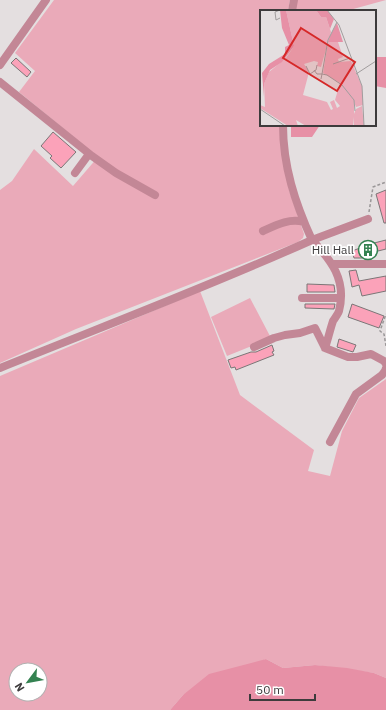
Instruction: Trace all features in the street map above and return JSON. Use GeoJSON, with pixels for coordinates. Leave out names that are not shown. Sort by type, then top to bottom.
{"type":"FeatureCollection","features":[{"type":"Feature","properties":{"kind":"street"},"geometry":{"type":"LineString","coordinates":[[0,65],[46,0]]}},
{"type":"Feature","properties":{"kind":"street"},"geometry":{"type":"LineString","coordinates":[[292,10],[294,0]]}},
{"type":"Feature","properties":{"kind":"street"},"geometry":{"type":"LineString","coordinates":[[0,82],[89,154],[116,173],[155,195]]}},
{"type":"Feature","properties":{"kind":"street"},"geometry":{"type":"LineString","coordinates":[[283,126],[286,164],[292,189],[312,240],[333,264],[341,289],[339,311],[334,319],[325,348]]}},
{"type":"Feature","properties":{"kind":"street"},"geometry":{"type":"LineString","coordinates":[[75,173],[89,154]]}},
{"type":"Feature","properties":{"kind":"street"},"geometry":{"type":"LineString","coordinates":[[0,368],[197,289],[312,240],[368,219]]}},
{"type":"Feature","properties":{"kind":"street"},"geometry":{"type":"LineString","coordinates":[[263,230],[290,220],[304,222]]}},
{"type":"Feature","properties":{"kind":"street"},"geometry":{"type":"LineString","coordinates":[[333,264],[386,264]]}},
{"type":"Feature","properties":{"kind":"street"},"geometry":{"type":"LineString","coordinates":[[302,298],[340,298]]}},
{"type":"Feature","properties":{"kind":"street"},"geometry":{"type":"LineString","coordinates":[[254,347],[274,338],[300,333],[315,328],[325,348],[348,357],[371,354],[384,361],[386,364]]}},
{"type":"Feature","properties":{"kind":"street"},"geometry":{"type":"LineString","coordinates":[[330,442],[356,394],[382,375],[386,368]]}},
{"type":"Feature","properties":{"kind":"path"},"geometry":{"type":"LineString","coordinates":[[368,219],[373,187],[386,182]]}},
{"type":"Feature","properties":{"kind":"path"},"geometry":{"type":"LineString","coordinates":[[386,314],[380,331],[384,334],[386,346]]}},
{"type":"Feature","properties":{"kind":"shaded area"},"geometry":{"type":"Polygon","coordinates":[[[54,0],[290,0],[288,10],[260,10],[260,126],[281,126],[289,190],[304,234],[303,238],[298,242],[76,329],[0,363],[0,190],[12,181],[34,149],[73,186],[98,157],[19,92],[35,71],[15,53],[54,0]]]}},
{"type":"Feature","properties":{"kind":"shaded area"},"geometry":{"type":"Polygon","coordinates":[[[297,0],[386,0],[350,10],[295,10],[297,0]]]}},
{"type":"Feature","properties":{"kind":"shaded area"},"geometry":{"type":"Polygon","coordinates":[[[376,57],[386,57],[386,88],[376,86],[376,57]]]}},
{"type":"Feature","properties":{"kind":"shaded area"},"geometry":{"type":"Polygon","coordinates":[[[291,126],[319,126],[312,137],[291,137],[291,126]]]}},
{"type":"Feature","properties":{"kind":"shaded area"},"geometry":{"type":"Polygon","coordinates":[[[200,291],[240,395],[314,450],[308,471],[330,476],[342,431],[359,398],[386,379],[386,678],[374,673],[315,665],[283,668],[266,659],[183,695],[170,710],[0,710],[0,376],[200,291]]]}},
{"type":"Feature","properties":{"kind":"shaded area"},"geometry":{"type":"Polygon","coordinates":[[[250,298],[271,338],[227,356],[211,317],[250,298]]]}},
{"type":"Feature","properties":{"kind":"shaded area"},"geometry":{"type":"Polygon","coordinates":[[[266,659],[283,668],[315,665],[347,668],[374,673],[386,678],[386,710],[170,710],[183,695],[209,674],[266,659]]]}},
{"type":"Feature","properties":{"kind":"building"},"geometry":{"type":"Polygon","coordinates":[[[16,58],[31,72],[27,77],[11,63],[16,58]]]}},
{"type":"Feature","properties":{"kind":"building"},"geometry":{"type":"Polygon","coordinates":[[[53,132],[76,152],[61,168],[50,158],[52,156],[41,146],[53,132]]]}},
{"type":"Feature","properties":{"kind":"building","name":"Hill Hall"},"geometry":{"type":"Polygon","coordinates":[[[386,190],[386,223],[384,223],[376,194],[386,190]]]}},
{"type":"Feature","properties":{"kind":"building","name":"Hill Hall"},"geometry":{"type":"Polygon","coordinates":[[[386,240],[386,249],[374,252],[375,255],[354,258],[352,251],[360,248],[360,246],[386,240]]]}},
{"type":"Feature","properties":{"kind":"building"},"geometry":{"type":"Polygon","coordinates":[[[356,270],[359,281],[386,276],[386,291],[362,296],[359,285],[352,287],[349,271],[356,270]]]}},
{"type":"Feature","properties":{"kind":"building"},"geometry":{"type":"Polygon","coordinates":[[[307,284],[334,285],[335,292],[307,292],[307,284]]]}},
{"type":"Feature","properties":{"kind":"building"},"geometry":{"type":"Polygon","coordinates":[[[305,304],[335,304],[334,309],[305,308],[305,304]]]}},
{"type":"Feature","properties":{"kind":"building"},"geometry":{"type":"Polygon","coordinates":[[[352,304],[384,316],[379,328],[348,317],[352,304]]]}},
{"type":"Feature","properties":{"kind":"building"},"geometry":{"type":"Polygon","coordinates":[[[339,339],[356,345],[353,352],[337,347],[339,339]]]}},
{"type":"Feature","properties":{"kind":"building"},"geometry":{"type":"Polygon","coordinates":[[[272,345],[274,351],[272,352],[274,355],[236,370],[235,367],[231,368],[228,360],[251,352],[256,352],[272,345]]]}},
{"type":"Feature","properties":{"kind":"place","name":"Hill Hall"},"geometry":{"type":"Point","coordinates":[368,250]}}]}
